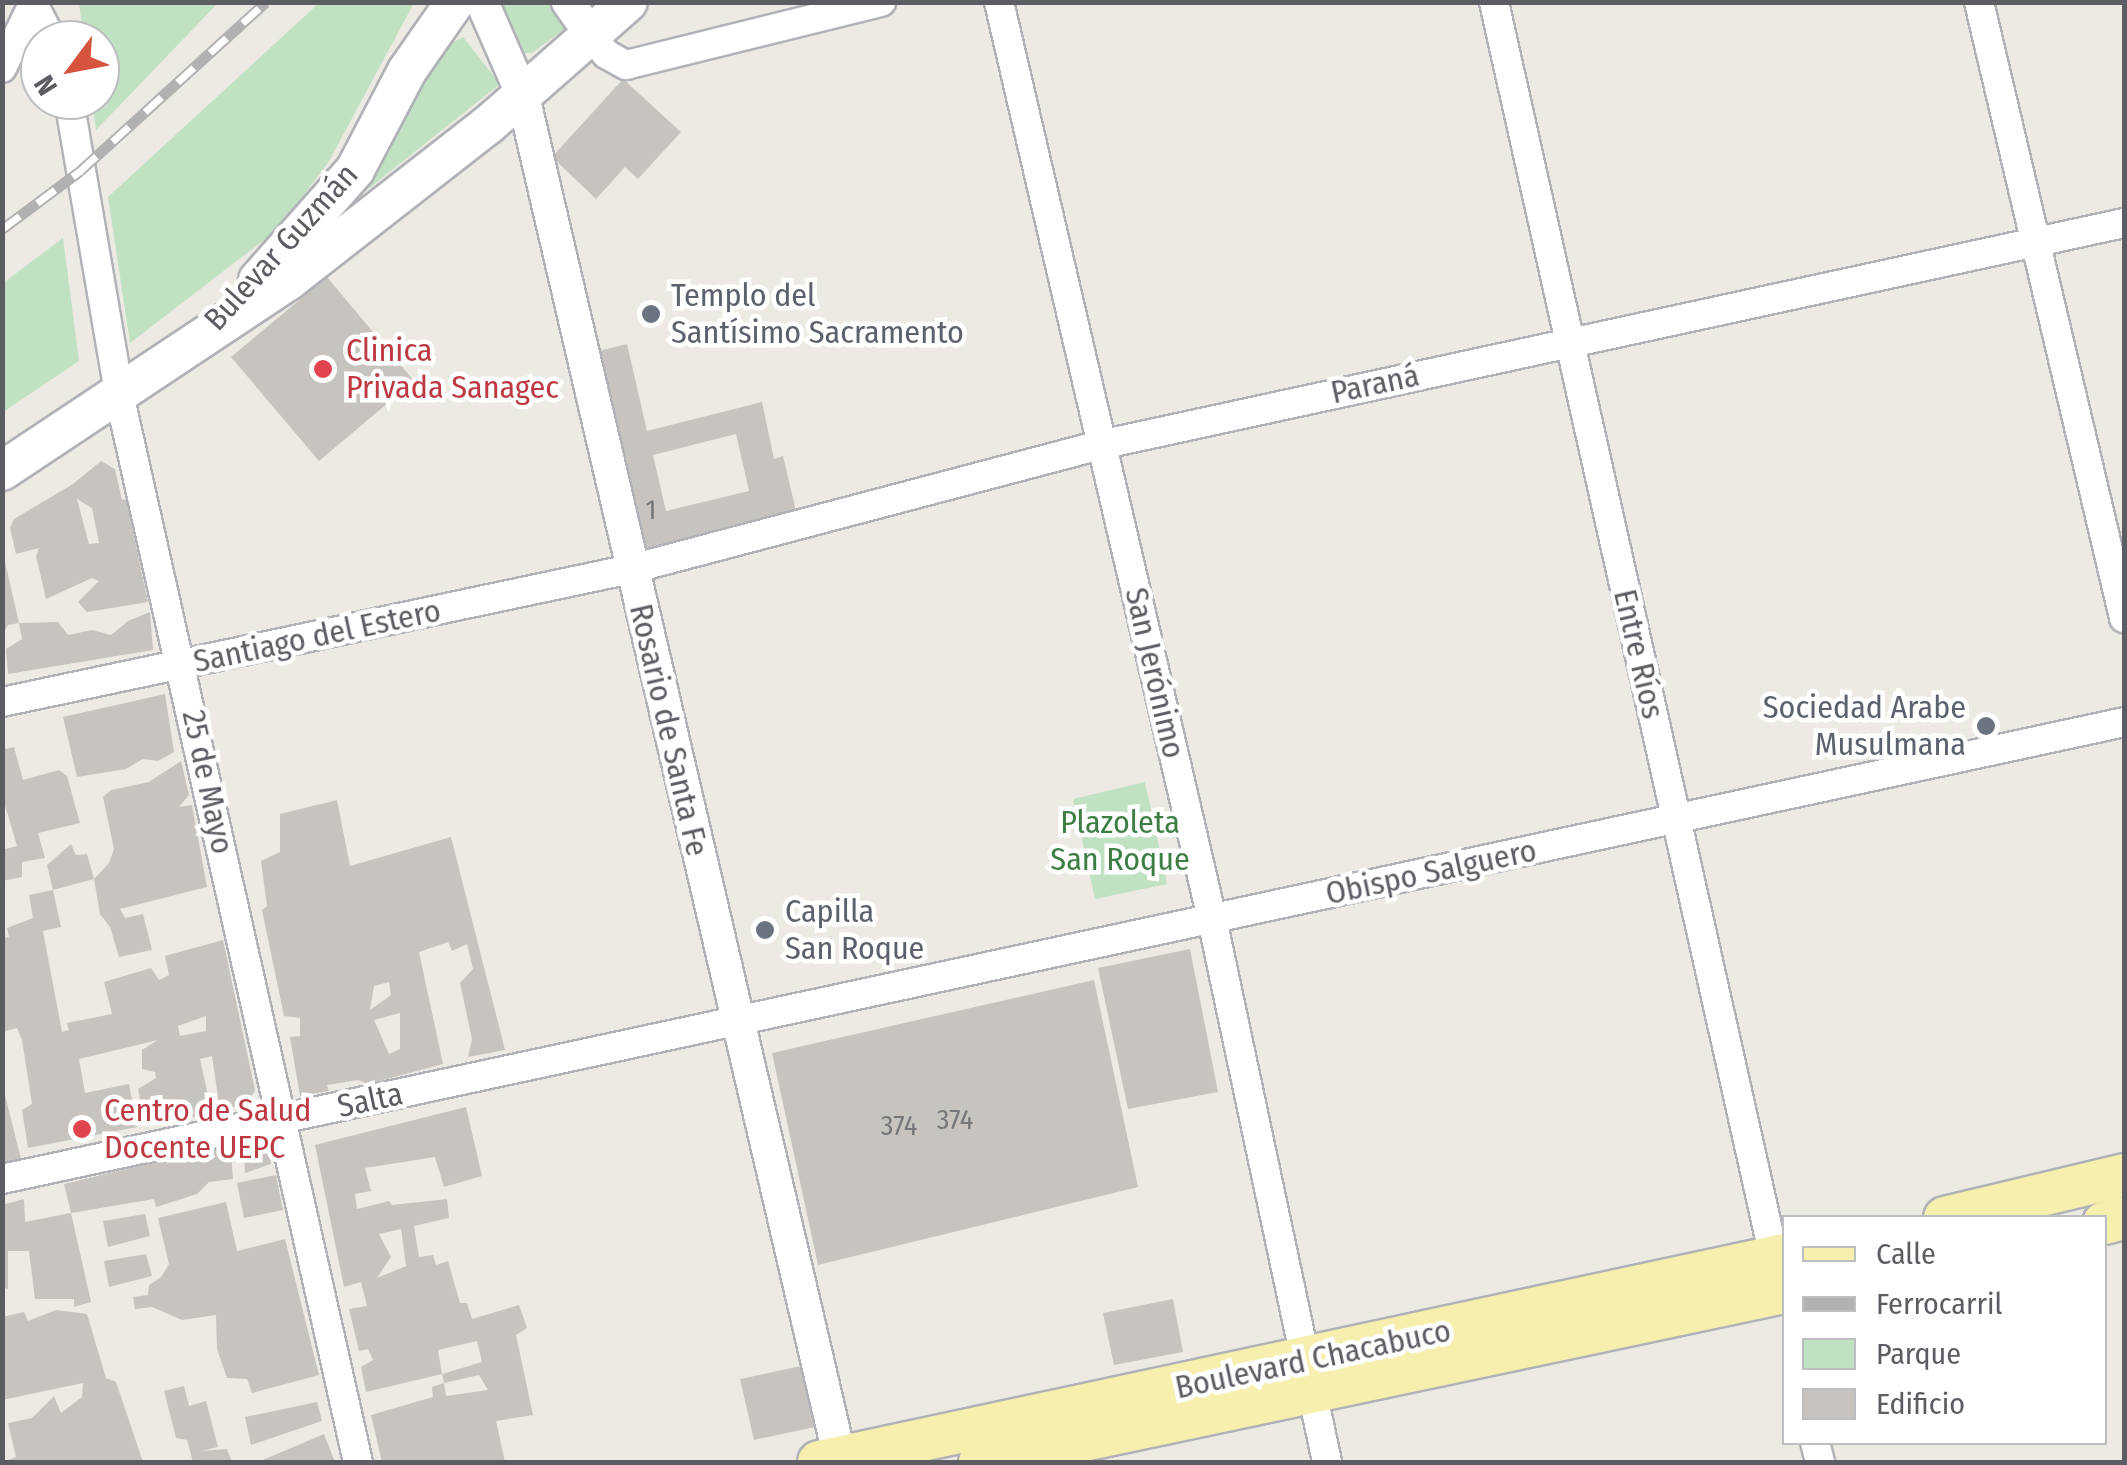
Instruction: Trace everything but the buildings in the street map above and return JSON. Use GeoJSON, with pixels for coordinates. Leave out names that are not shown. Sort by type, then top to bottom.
{"type":"FeatureCollection","features":[{"type":"Feature","properties":{"kind":"main road","name":"Bulevar Guzmán"},"geometry":{"type":"LineString","coordinates":[[200,338],[336,195],[355,170],[423,45],[456,2]]}},
{"type":"Feature","properties":{"kind":"main road","name":"Bulevar Guzmán"},"geometry":{"type":"LineString","coordinates":[[2,471],[288,281],[523,96],[628,2]]}},
{"type":"Feature","properties":{"kind":"main road"},"geometry":{"type":"LineString","coordinates":[[1957,1215],[2124,1175]]}},
{"type":"Feature","properties":{"kind":"main road","name":"Boulevard Chacabuco"},"geometry":{"type":"LineString","coordinates":[[833,1461],[1309,1378],[1782,1280]]}},
{"type":"Feature","properties":{"kind":"main road","name":"Boulevard Chacabuco"},"geometry":{"type":"LineString","coordinates":[[980,1462],[1309,1378]]}},
{"type":"Feature","properties":{"kind":"street","name":"Rosario de Santa Fe"},"geometry":{"type":"LineString","coordinates":[[482,2],[523,96],[737,1019],[833,1461]]}},
{"type":"Feature","properties":{"kind":"street"},"geometry":{"type":"LineString","coordinates":[[568,2],[606,54],[626,65],[881,2]]}},
{"type":"Feature","properties":{"kind":"street","name":"San Jerónimo"},"geometry":{"type":"LineString","coordinates":[[998,2],[1212,919],[1326,1462]]}},
{"type":"Feature","properties":{"kind":"street","name":"Entre Ríos"},"geometry":{"type":"LineString","coordinates":[[1494,2],[1782,1280]]}},
{"type":"Feature","properties":{"kind":"street"},"geometry":{"type":"LineString","coordinates":[[1979,2],[2124,618]]}},
{"type":"Feature","properties":{"kind":"street"},"geometry":{"type":"LineString","coordinates":[[2,68],[33,3]]}},
{"type":"Feature","properties":{"kind":"street","name":"25 de Mayo"},"geometry":{"type":"LineString","coordinates":[[72,120],[120,394],[358,1462]]}},
{"type":"Feature","properties":{"kind":"street","name":"Paraná"},"geometry":{"type":"LineString","coordinates":[[631,569],[1102,444],[2124,223]]}},
{"type":"Feature","properties":{"kind":"street","name":"Santiago del Estero"},"geometry":{"type":"LineString","coordinates":[[2,702],[631,569]]}},
{"type":"Feature","properties":{"kind":"street","name":"Obispo Salguero"},"geometry":{"type":"LineString","coordinates":[[737,1019],[2124,722]]}},
{"type":"Feature","properties":{"kind":"street","name":"Salta"},"geometry":{"type":"LineString","coordinates":[[2,1179],[737,1019]]}},
{"type":"Feature","properties":{"kind":"green space"},"geometry":{"type":"Polygon","coordinates":[[[79,2],[218,3],[120,105],[120,20],[81,20],[79,2]]]}},
{"type":"Feature","properties":{"kind":"green space"},"geometry":{"type":"Polygon","coordinates":[[[319,3],[414,3],[328,163],[277,230],[130,343],[108,197],[319,3]]]}},
{"type":"Feature","properties":{"kind":"green space"},"geometry":{"type":"Polygon","coordinates":[[[499,3],[551,3],[567,27],[532,53],[521,53],[499,3]]]}},
{"type":"Feature","properties":{"kind":"green space"},"geometry":{"type":"Polygon","coordinates":[[[463,37],[500,84],[348,205],[445,47],[463,37]]]}},
{"type":"Feature","properties":{"kind":"green space"},"geometry":{"type":"Polygon","coordinates":[[[63,238],[79,361],[3,412],[3,283],[63,238]]]}},
{"type":"Feature","properties":{"kind":"green space","name":"Plazoleta San Roque"},"geometry":{"type":"Polygon","coordinates":[[[1145,782],[1167,884],[1095,899],[1073,799],[1145,782]]]}},
{"type":"Feature","properties":{"kind":"railway"},"geometry":{"type":"LineString","coordinates":[[2,229],[80,171],[266,2]]}},
{"type":"Feature","properties":{"kind":"place","name":"Templo del Santísimo Sacramento"},"geometry":{"type":"Point","coordinates":[651,314]}},
{"type":"Feature","properties":{"kind":"place","name":"Clinica Privada Sanagec"},"geometry":{"type":"Point","coordinates":[323,369]}},
{"type":"Feature","properties":{"kind":"place","name":"Sociedad Arabe Musulmana"},"geometry":{"type":"Point","coordinates":[1986,726]}},
{"type":"Feature","properties":{"kind":"place","name":"Capilla San Roque"},"geometry":{"type":"Point","coordinates":[765,930]}},
{"type":"Feature","properties":{"kind":"place","name":"Centro de Salud Docente UEPC"},"geometry":{"type":"Point","coordinates":[82,1129]}}]}
